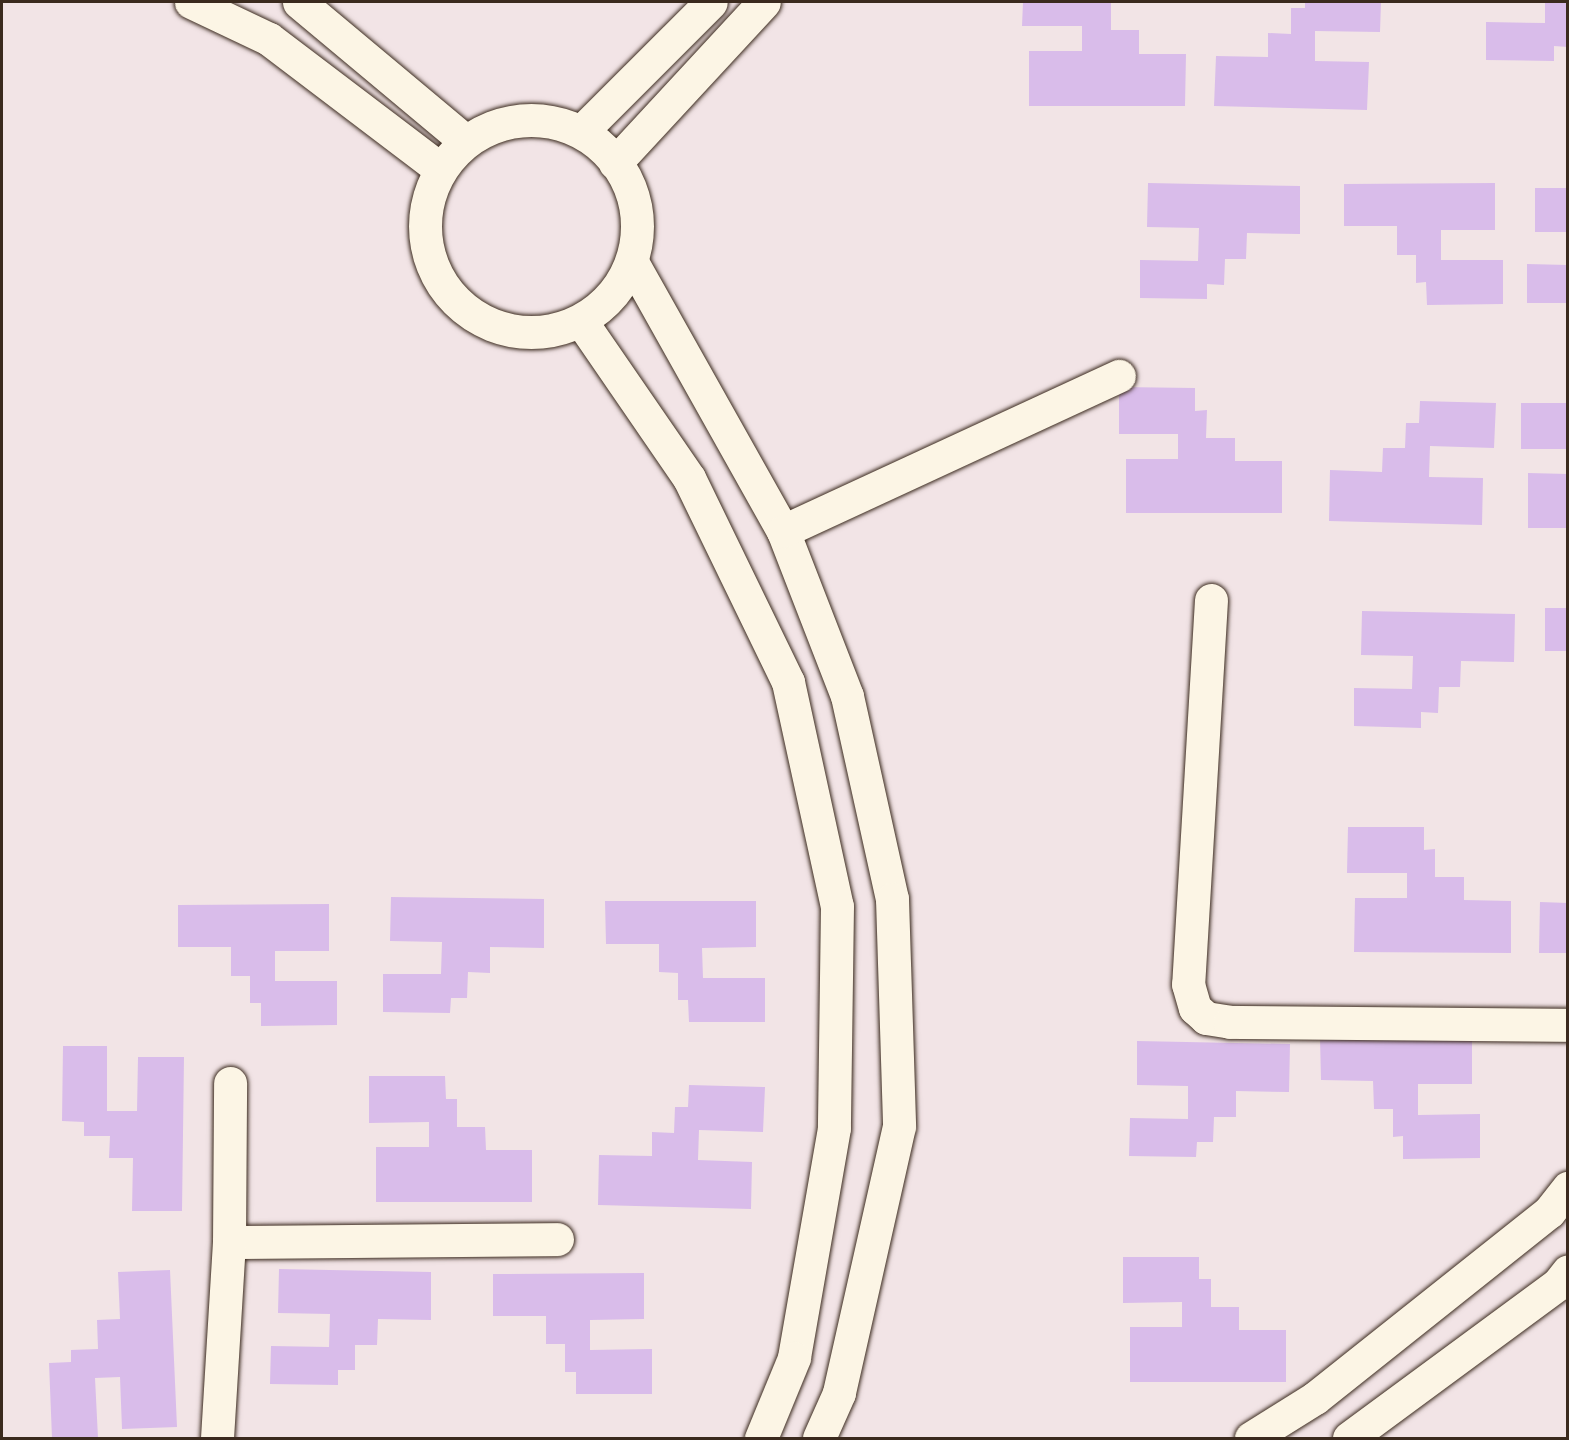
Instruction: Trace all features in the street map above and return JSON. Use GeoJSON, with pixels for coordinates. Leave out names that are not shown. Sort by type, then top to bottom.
{"type":"FeatureCollection","features":[{"type":"Feature","properties":{"kind":"street"},"geometry":{"type":"LineString","coordinates":[[191,2],[269,39],[440,169]]}},
{"type":"Feature","properties":{"kind":"street"},"geometry":{"type":"LineString","coordinates":[[299,2],[465,141]]}},
{"type":"Feature","properties":{"kind":"street"},"geometry":{"type":"LineString","coordinates":[[582,131],[711,2]]}},
{"type":"Feature","properties":{"kind":"street"},"geometry":{"type":"LineString","coordinates":[[615,163],[764,2]]}},
{"type":"Feature","properties":{"kind":"street"},"geometry":{"type":"LineString","coordinates":[[535,118],[582,131],[615,163],[633,191],[638,228],[632,262],[614,294],[581,321],[546,333],[502,330],[469,314],[443,287],[428,257],[424,220],[440,169],[465,141],[498,123],[535,118]]}},
{"type":"Feature","properties":{"kind":"street"},"geometry":{"type":"LineString","coordinates":[[632,262],[783,531],[847,696],[892,899],[899,1126],[839,1393],[819,1438]]}},
{"type":"Feature","properties":{"kind":"street"},"geometry":{"type":"LineString","coordinates":[[581,321],[689,478],[788,682],[837,906],[834,1128],[794,1358],[761,1438]]}},
{"type":"Feature","properties":{"kind":"street"},"geometry":{"type":"LineString","coordinates":[[783,531],[1119,376]]}},
{"type":"Feature","properties":{"kind":"street"},"geometry":{"type":"LineString","coordinates":[[1211,600],[1188,984],[1195,1008],[1206,1018],[1230,1022],[1568,1025]]}},
{"type":"Feature","properties":{"kind":"street"},"geometry":{"type":"LineString","coordinates":[[218,1438],[229,1242],[230,1083]]}},
{"type":"Feature","properties":{"kind":"street"},"geometry":{"type":"LineString","coordinates":[[1251,1438],[1316,1398],[1549,1212],[1568,1188]]}},
{"type":"Feature","properties":{"kind":"street"},"geometry":{"type":"LineString","coordinates":[[229,1242],[557,1239]]}},
{"type":"Feature","properties":{"kind":"street"},"geometry":{"type":"LineString","coordinates":[[1348,1438],[1564,1282]]}},
{"type":"Feature","properties":{"kind":"building"},"geometry":{"type":"Polygon","coordinates":[[[1023,2],[1111,3],[1111,30],[1139,30],[1139,54],[1186,54],[1185,106],[1029,106],[1029,51],[1082,51],[1082,26],[1022,26],[1023,2]]]}},
{"type":"Feature","properties":{"kind":"building"},"geometry":{"type":"Polygon","coordinates":[[[1305,2],[1381,2],[1380,32],[1315,31],[1315,61],[1369,62],[1367,110],[1214,106],[1216,56],[1268,57],[1268,33],[1291,34],[1291,8],[1305,8],[1305,2]]]}},
{"type":"Feature","properties":{"kind":"building"},"geometry":{"type":"Polygon","coordinates":[[[1545,2],[1568,2],[1568,47],[1554,46],[1554,61],[1486,60],[1486,22],[1545,23],[1545,2]]]}},
{"type":"Feature","properties":{"kind":"building"},"geometry":{"type":"Polygon","coordinates":[[[1148,183],[1300,186],[1300,234],[1247,233],[1246,259],[1225,259],[1224,285],[1207,284],[1207,299],[1140,298],[1140,260],[1198,261],[1199,228],[1147,227],[1148,183]]]}},
{"type":"Feature","properties":{"kind":"building"},"geometry":{"type":"Polygon","coordinates":[[[1495,183],[1495,230],[1441,230],[1441,260],[1503,260],[1503,304],[1427,305],[1426,282],[1416,283],[1416,255],[1397,255],[1397,226],[1344,226],[1344,184],[1495,183]]]}},
{"type":"Feature","properties":{"kind":"building"},"geometry":{"type":"Polygon","coordinates":[[[1535,188],[1568,188],[1568,232],[1535,232],[1535,188]]]}},
{"type":"Feature","properties":{"kind":"building"},"geometry":{"type":"Polygon","coordinates":[[[1527,264],[1568,265],[1568,303],[1527,303],[1527,264]]]}},
{"type":"Feature","properties":{"kind":"building"},"geometry":{"type":"Polygon","coordinates":[[[1119,387],[1195,388],[1195,411],[1207,410],[1206,438],[1235,438],[1235,461],[1282,461],[1282,513],[1126,513],[1126,459],[1178,459],[1178,434],[1119,434],[1119,387]]]}},
{"type":"Feature","properties":{"kind":"building"},"geometry":{"type":"Polygon","coordinates":[[[1420,401],[1496,403],[1494,448],[1430,446],[1429,477],[1483,478],[1482,525],[1329,521],[1330,470],[1382,472],[1383,448],[1405,448],[1406,423],[1419,423],[1420,401]]]}},
{"type":"Feature","properties":{"kind":"building"},"geometry":{"type":"Polygon","coordinates":[[[1521,403],[1568,403],[1568,449],[1521,449],[1521,403]]]}},
{"type":"Feature","properties":{"kind":"building"},"geometry":{"type":"Polygon","coordinates":[[[1528,473],[1568,474],[1568,528],[1528,528],[1528,473]]]}},
{"type":"Feature","properties":{"kind":"building"},"geometry":{"type":"Polygon","coordinates":[[[1545,608],[1568,608],[1568,651],[1545,651],[1545,608]]]}},
{"type":"Feature","properties":{"kind":"building"},"geometry":{"type":"Polygon","coordinates":[[[1362,611],[1515,614],[1514,662],[1461,661],[1460,687],[1439,687],[1438,713],[1421,712],[1421,728],[1354,726],[1354,688],[1412,689],[1413,656],[1361,655],[1362,611]]]}},
{"type":"Feature","properties":{"kind":"building"},"geometry":{"type":"Polygon","coordinates":[[[1348,827],[1424,827],[1424,850],[1435,849],[1435,877],[1464,877],[1464,900],[1511,901],[1511,953],[1354,952],[1355,898],[1407,898],[1407,873],[1347,873],[1348,827]]]}},
{"type":"Feature","properties":{"kind":"building"},"geometry":{"type":"Polygon","coordinates":[[[391,897],[544,899],[544,948],[490,947],[490,973],[468,972],[467,998],[451,998],[450,1013],[383,1012],[383,974],[441,974],[442,942],[390,941],[391,897]]]}},
{"type":"Feature","properties":{"kind":"building"},"geometry":{"type":"Polygon","coordinates":[[[605,901],[756,901],[756,947],[702,948],[703,978],[765,978],[765,1022],[689,1022],[688,1000],[678,1000],[678,973],[659,972],[659,944],[606,944],[605,901]]]}},
{"type":"Feature","properties":{"kind":"building"},"geometry":{"type":"Polygon","coordinates":[[[1540,902],[1568,903],[1568,953],[1539,953],[1540,902]]]}},
{"type":"Feature","properties":{"kind":"building"},"geometry":{"type":"Polygon","coordinates":[[[329,904],[329,951],[275,951],[275,981],[337,981],[337,1025],[261,1026],[261,1003],[250,1003],[250,976],[231,976],[231,947],[178,947],[178,905],[329,904]]]}},
{"type":"Feature","properties":{"kind":"building"},"geometry":{"type":"Polygon","coordinates":[[[1472,1037],[1472,1084],[1418,1084],[1418,1115],[1480,1114],[1480,1158],[1403,1159],[1403,1136],[1393,1137],[1393,1109],[1374,1109],[1373,1081],[1321,1080],[1320,1038],[1472,1037]]]}},
{"type":"Feature","properties":{"kind":"building"},"geometry":{"type":"Polygon","coordinates":[[[1137,1041],[1290,1044],[1289,1092],[1236,1091],[1236,1117],[1214,1117],[1213,1142],[1197,1142],[1196,1157],[1129,1156],[1130,1118],[1188,1119],[1188,1086],[1137,1085],[1137,1041]]]}},
{"type":"Feature","properties":{"kind":"building"},"geometry":{"type":"Polygon","coordinates":[[[63,1046],[107,1046],[107,1111],[137,1111],[138,1057],[184,1057],[182,1211],[132,1211],[133,1158],[109,1158],[110,1136],[84,1136],[84,1122],[62,1121],[63,1046]]]}},
{"type":"Feature","properties":{"kind":"building"},"geometry":{"type":"Polygon","coordinates":[[[369,1076],[445,1076],[446,1099],[457,1099],[457,1127],[485,1127],[486,1150],[532,1150],[532,1202],[376,1202],[376,1147],[429,1147],[429,1122],[369,1123],[369,1076]]]}},
{"type":"Feature","properties":{"kind":"building"},"geometry":{"type":"Polygon","coordinates":[[[689,1085],[765,1087],[763,1132],[699,1130],[698,1160],[752,1162],[751,1209],[598,1205],[599,1155],[652,1156],[652,1132],[674,1133],[675,1107],[688,1107],[689,1085]]]}},
{"type":"Feature","properties":{"kind":"building"},"geometry":{"type":"Polygon","coordinates":[[[1123,1257],[1199,1257],[1199,1279],[1211,1279],[1211,1307],[1239,1307],[1239,1330],[1286,1330],[1286,1382],[1130,1382],[1130,1327],[1182,1327],[1182,1302],[1123,1303],[1123,1257]]]}},
{"type":"Feature","properties":{"kind":"building"},"geometry":{"type":"Polygon","coordinates":[[[279,1269],[431,1272],[431,1320],[378,1319],[377,1345],[355,1345],[355,1370],[338,1370],[338,1385],[270,1384],[271,1346],[329,1347],[330,1314],[278,1313],[279,1269]]]}},
{"type":"Feature","properties":{"kind":"building"},"geometry":{"type":"Polygon","coordinates":[[[170,1270],[177,1427],[122,1429],[120,1377],[95,1378],[98,1438],[52,1438],[49,1363],[71,1362],[71,1350],[98,1349],[97,1320],[120,1319],[118,1272],[170,1270]]]}},
{"type":"Feature","properties":{"kind":"building"},"geometry":{"type":"Polygon","coordinates":[[[644,1273],[644,1319],[590,1320],[590,1350],[652,1349],[652,1394],[576,1394],[576,1372],[565,1372],[565,1344],[546,1344],[546,1316],[493,1316],[493,1274],[644,1273]]]}}]}
